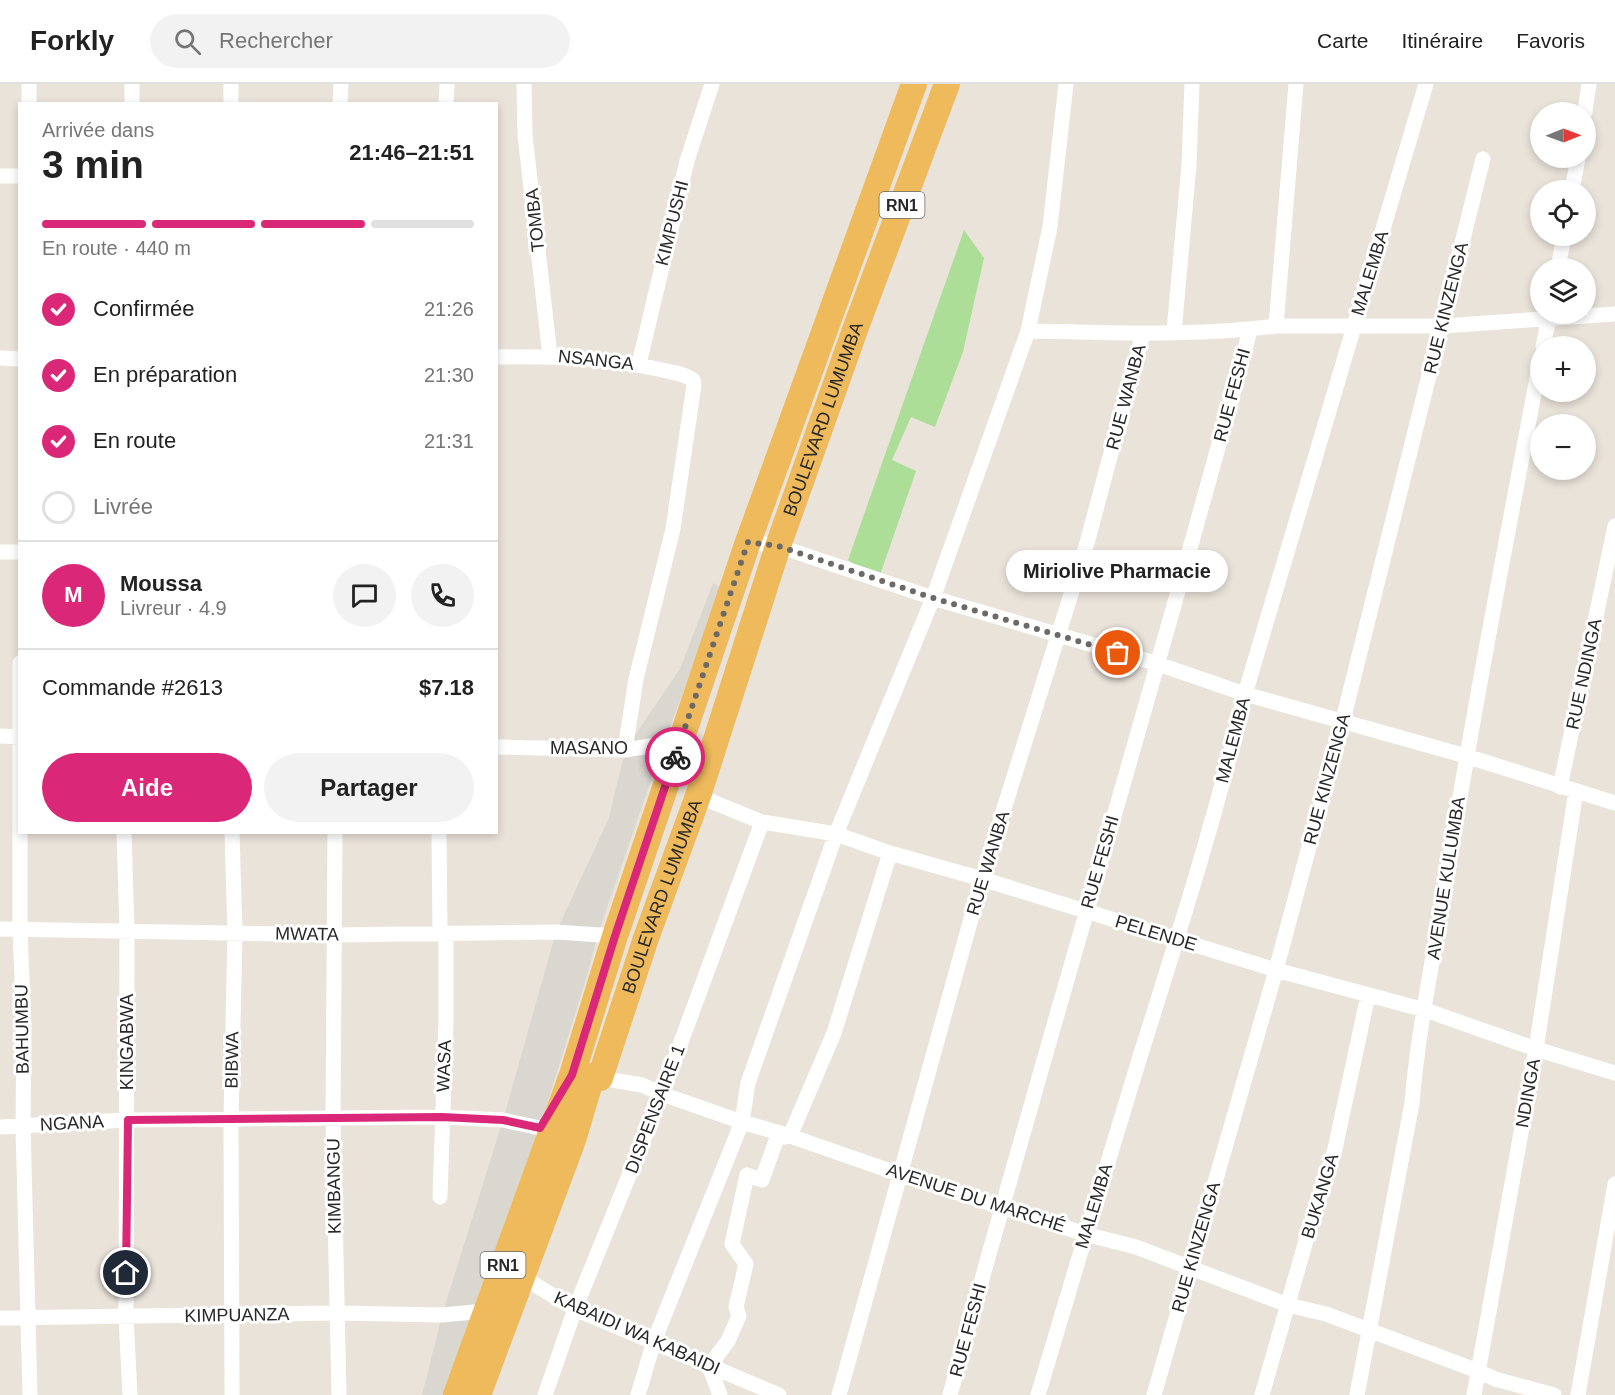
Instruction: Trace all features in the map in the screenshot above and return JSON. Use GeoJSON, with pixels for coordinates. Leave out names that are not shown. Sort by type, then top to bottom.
{"type":"FeatureCollection","features":[{"type":"Feature","properties":{"kind":"highway","name":"BOULEVARD LUMUMBA"},"geometry":{"type":"LineString","coordinates":[[588,1076],[615,936],[748,542],[914,84]]}},
{"type":"Feature","properties":{"kind":"highway","name":"BOULEVARD LUMUMBA"},"geometry":{"type":"LineString","coordinates":[[456,1395],[554,1134],[588,1076],[646,938],[698,796],[778,546],[860,315],[947,84]]}},
{"type":"Feature","properties":{"kind":"highway"},"geometry":{"type":"LineString","coordinates":[[444,1395],[474,1312],[554,1134],[588,1076]]}},
{"type":"Feature","properties":{"kind":"highway"},"geometry":{"type":"LineString","coordinates":[[487,1395],[576,1154],[588,1076]]}},
{"type":"Feature","properties":{"kind":"highway","name":"BOULEVARD LUMUMBA"},"geometry":{"type":"LineString","coordinates":[[478,1395],[554,1134]]}},
{"type":"Feature","properties":{"kind":"street"},"geometry":{"type":"LineString","coordinates":[[29,84],[29,102]]}},
{"type":"Feature","properties":{"kind":"street"},"geometry":{"type":"LineString","coordinates":[[132,84],[132,102]]}},
{"type":"Feature","properties":{"kind":"street"},"geometry":{"type":"LineString","coordinates":[[231,84],[231,102]]}},
{"type":"Feature","properties":{"kind":"street"},"geometry":{"type":"LineString","coordinates":[[340,102],[341,84]]}},
{"type":"Feature","properties":{"kind":"street"},"geometry":{"type":"LineString","coordinates":[[446,102],[447,84]]}},
{"type":"Feature","properties":{"kind":"street","name":"TOMBA"},"geometry":{"type":"LineString","coordinates":[[524,84],[525,135],[550,356]]}},
{"type":"Feature","properties":{"kind":"street","name":"KIMPUSHI"},"geometry":{"type":"LineString","coordinates":[[639,364],[687,161],[712,84]]}},
{"type":"Feature","properties":{"kind":"street"},"geometry":{"type":"LineString","coordinates":[[638,1395],[654,1341],[742,1122],[748,1083],[836,834],[933,598],[1028,331],[1050,227],[1066,84]]}},
{"type":"Feature","properties":{"kind":"street"},"geometry":{"type":"LineString","coordinates":[[1174,332],[1189,165],[1192,84]]}},
{"type":"Feature","properties":{"kind":"street"},"geometry":{"type":"LineString","coordinates":[[1276,326],[1296,84]]}},
{"type":"Feature","properties":{"kind":"street","name":"MALEMBA"},"geometry":{"type":"LineString","coordinates":[[1038,1395],[1085,1234],[1177,939],[1231,753],[1245,694],[1426,84]]}},
{"type":"Feature","properties":{"kind":"street"},"geometry":{"type":"LineString","coordinates":[[1587,102],[1589,84]]}},
{"type":"Feature","properties":{"kind":"street","name":"RUE KINZENGA"},"geometry":{"type":"LineString","coordinates":[[1154,1395],[1276,970],[1342,720],[1482,159]]}},
{"type":"Feature","properties":{"kind":"street"},"geometry":{"type":"LineString","coordinates":[[0,176],[18,176]]}},
{"type":"Feature","properties":{"kind":"street"},"geometry":{"type":"LineString","coordinates":[[1596,314],[1615,314]]}},
{"type":"Feature","properties":{"kind":"street"},"geometry":{"type":"LineString","coordinates":[[1028,331],[1143,333],[1250,330],[1276,326],[1442,326],[1530,317]]}},
{"type":"Feature","properties":{"kind":"street","name":"RUE FESHI"},"geometry":{"type":"LineString","coordinates":[[950,1395],[1158,664],[1250,330]]}},
{"type":"Feature","properties":{"kind":"street","name":"RUE WANBA"},"geometry":{"type":"LineString","coordinates":[[840,1395],[982,879],[1087,543],[1143,333]]}},
{"type":"Feature","properties":{"kind":"street","name":"NSANGA"},"geometry":{"type":"LineString","coordinates":[[498,357],[550,356],[639,364],[686,376],[693,380],[689,427],[673,529],[636,679],[625,750]]}},
{"type":"Feature","properties":{"kind":"street"},"geometry":{"type":"LineString","coordinates":[[0,358],[18,359]]}},
{"type":"Feature","properties":{"kind":"street","name":"AVENUE KULUMBA"},"geometry":{"type":"LineString","coordinates":[[1358,1395],[1412,1102],[1416,1055],[1466,756],[1532,402]]}},
{"type":"Feature","properties":{"kind":"street","name":"RUE NDINGA"},"geometry":{"type":"LineString","coordinates":[[1560,787],[1615,526]]}},
{"type":"Feature","properties":{"kind":"street"},"geometry":{"type":"LineString","coordinates":[[748,542],[778,546],[933,598],[1158,664],[1245,694],[1466,756],[1615,803]]}},
{"type":"Feature","properties":{"kind":"street"},"geometry":{"type":"LineString","coordinates":[[0,552],[18,552]]}},
{"type":"Feature","properties":{"kind":"street"},"geometry":{"type":"LineString","coordinates":[[0,736],[18,737]]}},
{"type":"Feature","properties":{"kind":"street","name":"MASANO"},"geometry":{"type":"LineString","coordinates":[[498,747],[625,750],[681,741]]}},
{"type":"Feature","properties":{"kind":"street","name":"NDINGA"},"geometry":{"type":"LineString","coordinates":[[1474,1395],[1536,1049],[1576,791]]}},
{"type":"Feature","properties":{"kind":"street","name":"PELENDE"},"geometry":{"type":"LineString","coordinates":[[698,796],[762,822],[836,834],[890,853],[982,879],[1276,970],[1425,1010],[1536,1049],[1615,1073]]}},
{"type":"Feature","properties":{"kind":"street","name":"DISPENSAIRE 1"},"geometry":{"type":"LineString","coordinates":[[545,1395],[575,1309],[662,1094],[762,822]]}},
{"type":"Feature","properties":{"kind":"street","name":"BAHUMBU"},"geometry":{"type":"LineString","coordinates":[[20,834],[24,1028],[23,1126],[30,1395]]}},
{"type":"Feature","properties":{"kind":"street","name":"KINGABWA"},"geometry":{"type":"LineString","coordinates":[[124,834],[128,1120],[126,1317],[130,1395]]}},
{"type":"Feature","properties":{"kind":"street","name":"BIBWA"},"geometry":{"type":"LineString","coordinates":[[232,834],[234,932],[231,1120],[232,1395]]}},
{"type":"Feature","properties":{"kind":"street","name":"KIMBANGU"},"geometry":{"type":"LineString","coordinates":[[335,834],[333,1119],[339,1395]]}},
{"type":"Feature","properties":{"kind":"street","name":"WASA"},"geometry":{"type":"LineString","coordinates":[[439,834],[446,1021],[440,1197]]}},
{"type":"Feature","properties":{"kind":"street"},"geometry":{"type":"LineString","coordinates":[[720,1395],[709,1366],[728,1341],[739,1316],[736,1307],[746,1264],[732,1244],[747,1175],[762,1180],[777,1138],[790,1136],[834,1034],[890,853]]}},
{"type":"Feature","properties":{"kind":"street","name":"MWATA"},"geometry":{"type":"LineString","coordinates":[[0,929],[334,935],[556,932],[615,936]]}},
{"type":"Feature","properties":{"kind":"street","name":"BUKANGA"},"geometry":{"type":"LineString","coordinates":[[1262,1395],[1335,1149],[1368,996]]}},
{"type":"Feature","properties":{"kind":"street","name":"AVENUE DU MARCHÉ"},"geometry":{"type":"LineString","coordinates":[[588,1076],[642,1085],[742,1122],[790,1136],[902,1175],[1085,1234],[1136,1247],[1288,1305],[1326,1314],[1495,1379],[1554,1395]]}},
{"type":"Feature","properties":{"kind":"street","name":"NGANA"},"geometry":{"type":"LineString","coordinates":[[0,1127],[128,1120],[441,1117],[503,1120],[554,1134]]}},
{"type":"Feature","properties":{"kind":"street"},"geometry":{"type":"LineString","coordinates":[[1578,1395],[1615,1184]]}},
{"type":"Feature","properties":{"kind":"street","name":"KABAIDI WA KABAIDI"},"geometry":{"type":"LineString","coordinates":[[529,1281],[575,1309],[779,1395]]}},
{"type":"Feature","properties":{"kind":"street","name":"KIMPUANZA"},"geometry":{"type":"LineString","coordinates":[[0,1318],[336,1313],[442,1315],[474,1312]]}},
{"type":"Feature","properties":{"kind":"green space"},"geometry":{"type":"Polygon","coordinates":[[[964,230],[984,258],[963,352],[935,427],[911,417],[892,460],[916,471],[878,581],[848,560],[964,230]]]}},
{"type":"Feature","properties":{"kind":"shaded area"},"geometry":{"type":"Polygon","coordinates":[[[713,583],[722,589],[664,743],[598,934],[540,1127],[444,1395],[422,1395],[442,1315],[503,1120],[556,932],[609,818],[625,750],[680,669],[713,583]]]}},
{"type":"Feature","properties":{"kind":"way so far"},"geometry":{"type":"LineString","coordinates":[[675,757],[748,542],[778,546],[878,581],[1118,653]]}},
{"type":"Feature","properties":{"kind":"place","name":"Miriolive Pharmacie"},"geometry":{"type":"Point","coordinates":[1118,653]}},
{"type":"Feature","properties":{"kind":"route"},"geometry":{"type":"LineString","coordinates":[[126,1273],[128,1120],[441,1117],[503,1120],[540,1128],[572,1075],[615,936],[675,757]]}}]}
